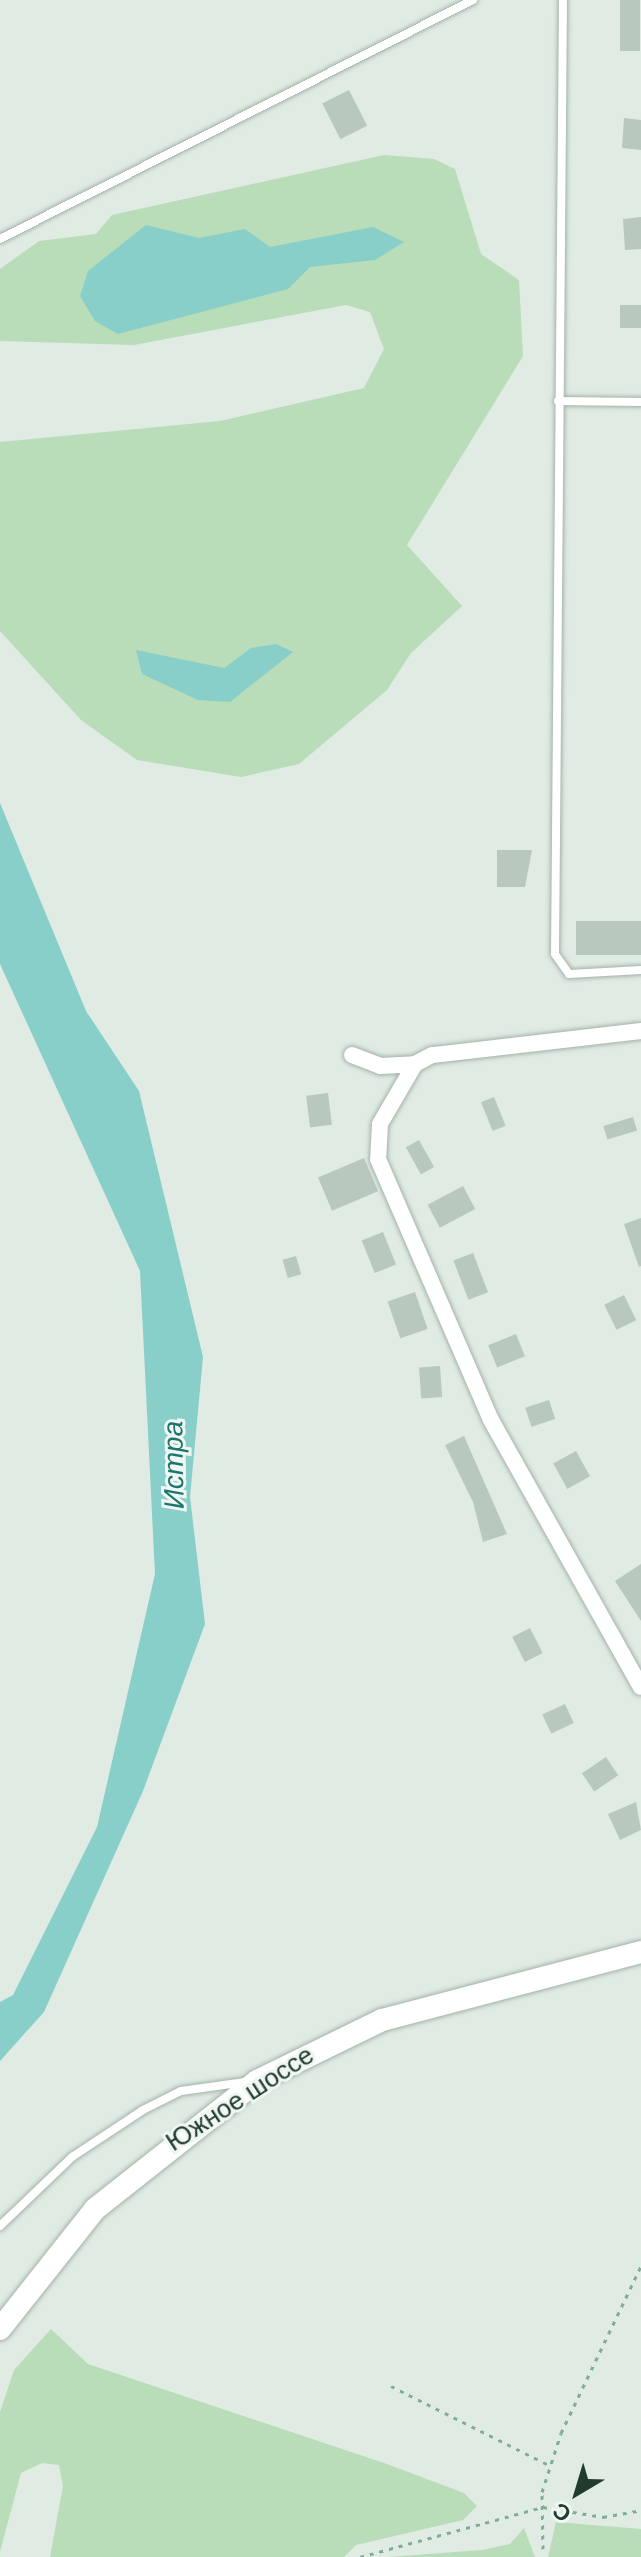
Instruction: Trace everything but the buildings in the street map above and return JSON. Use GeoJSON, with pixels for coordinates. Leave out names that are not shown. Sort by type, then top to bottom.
{"type":"FeatureCollection","features":[{"type":"Feature","properties":{"kind":"main road","name":"Южное шоссе"},"geometry":{"type":"LineString","coordinates":[[0,2329],[95,2209],[257,2081],[382,2020],[641,1952]]}},
{"type":"Feature","properties":{"kind":"street"},"geometry":{"type":"LineString","coordinates":[[352,1055],[380,1066],[415,1064],[432,1055],[641,1031]]}},
{"type":"Feature","properties":{"kind":"street"},"geometry":{"type":"LineString","coordinates":[[415,1064],[380,1124],[378,1159],[491,1420],[641,1687]]}},
{"type":"Feature","properties":{"kind":"lane"},"geometry":{"type":"LineString","coordinates":[[0,239],[473,0]]}},
{"type":"Feature","properties":{"kind":"lane"},"geometry":{"type":"LineString","coordinates":[[563,0],[555,954],[569,974],[641,970]]}},
{"type":"Feature","properties":{"kind":"lane"},"geometry":{"type":"LineString","coordinates":[[558,401],[641,402]]}},
{"type":"Feature","properties":{"kind":"lane"},"geometry":{"type":"LineString","coordinates":[[0,2226],[72,2157],[143,2110],[228,2079],[257,2081]]}},
{"type":"Feature","properties":{"kind":"path"},"geometry":{"type":"LineString","coordinates":[[543,2549],[543,2507],[550,2465],[641,2266]]}},
{"type":"Feature","properties":{"kind":"path"},"geometry":{"type":"LineString","coordinates":[[391,2386],[550,2465]]}},
{"type":"Feature","properties":{"kind":"path"},"geometry":{"type":"LineString","coordinates":[[360,2557],[543,2507],[603,2517],[641,2510]]}},
{"type":"Feature","properties":{"kind":"green space"},"geometry":{"type":"Polygon","coordinates":[[[384,155],[434,159],[455,169],[481,254],[519,280],[523,356],[407,545],[462,606],[411,653],[387,690],[299,764],[241,777],[137,760],[81,720],[0,631],[0,442],[220,421],[364,388],[384,349],[370,312],[346,305],[134,345],[0,341],[0,269],[39,241],[96,234],[112,215],[384,155]]]}},
{"type":"Feature","properties":{"kind":"green space"},"geometry":{"type":"Polygon","coordinates":[[[51,2329],[88,2364],[387,2464],[464,2493],[477,2506],[463,2520],[356,2545],[344,2557],[50,2557],[63,2486],[59,2465],[42,2463],[21,2473],[0,2552],[0,2412],[14,2370],[51,2329]]]}},
{"type":"Feature","properties":{"kind":"green space"},"geometry":{"type":"Polygon","coordinates":[[[556,2522],[641,2529],[641,2557],[548,2557],[556,2522]]]}},
{"type":"Feature","properties":{"kind":"green space"},"geometry":{"type":"Polygon","coordinates":[[[524,2528],[535,2557],[388,2557],[482,2550],[510,2544],[524,2528]]]}},
{"type":"Feature","properties":{"kind":"water"},"geometry":{"type":"Polygon","coordinates":[[[146,225],[199,238],[245,229],[270,247],[373,227],[404,242],[375,260],[310,267],[288,289],[118,334],[95,321],[80,296],[88,271],[146,225]]]}},
{"type":"Feature","properties":{"kind":"water"},"geometry":{"type":"Polygon","coordinates":[[[276,644],[293,652],[230,702],[198,700],[142,674],[136,650],[224,668],[251,648],[276,644]]]}},
{"type":"Feature","properties":{"kind":"water","name":"Истра"},"geometry":{"type":"Polygon","coordinates":[[[0,803],[86,1011],[139,1091],[203,1357],[190,1497],[205,1624],[143,1791],[44,2012],[0,2061],[0,2002],[13,1995],[97,1827],[155,1574],[140,1271],[0,964],[0,803]]]}}]}
